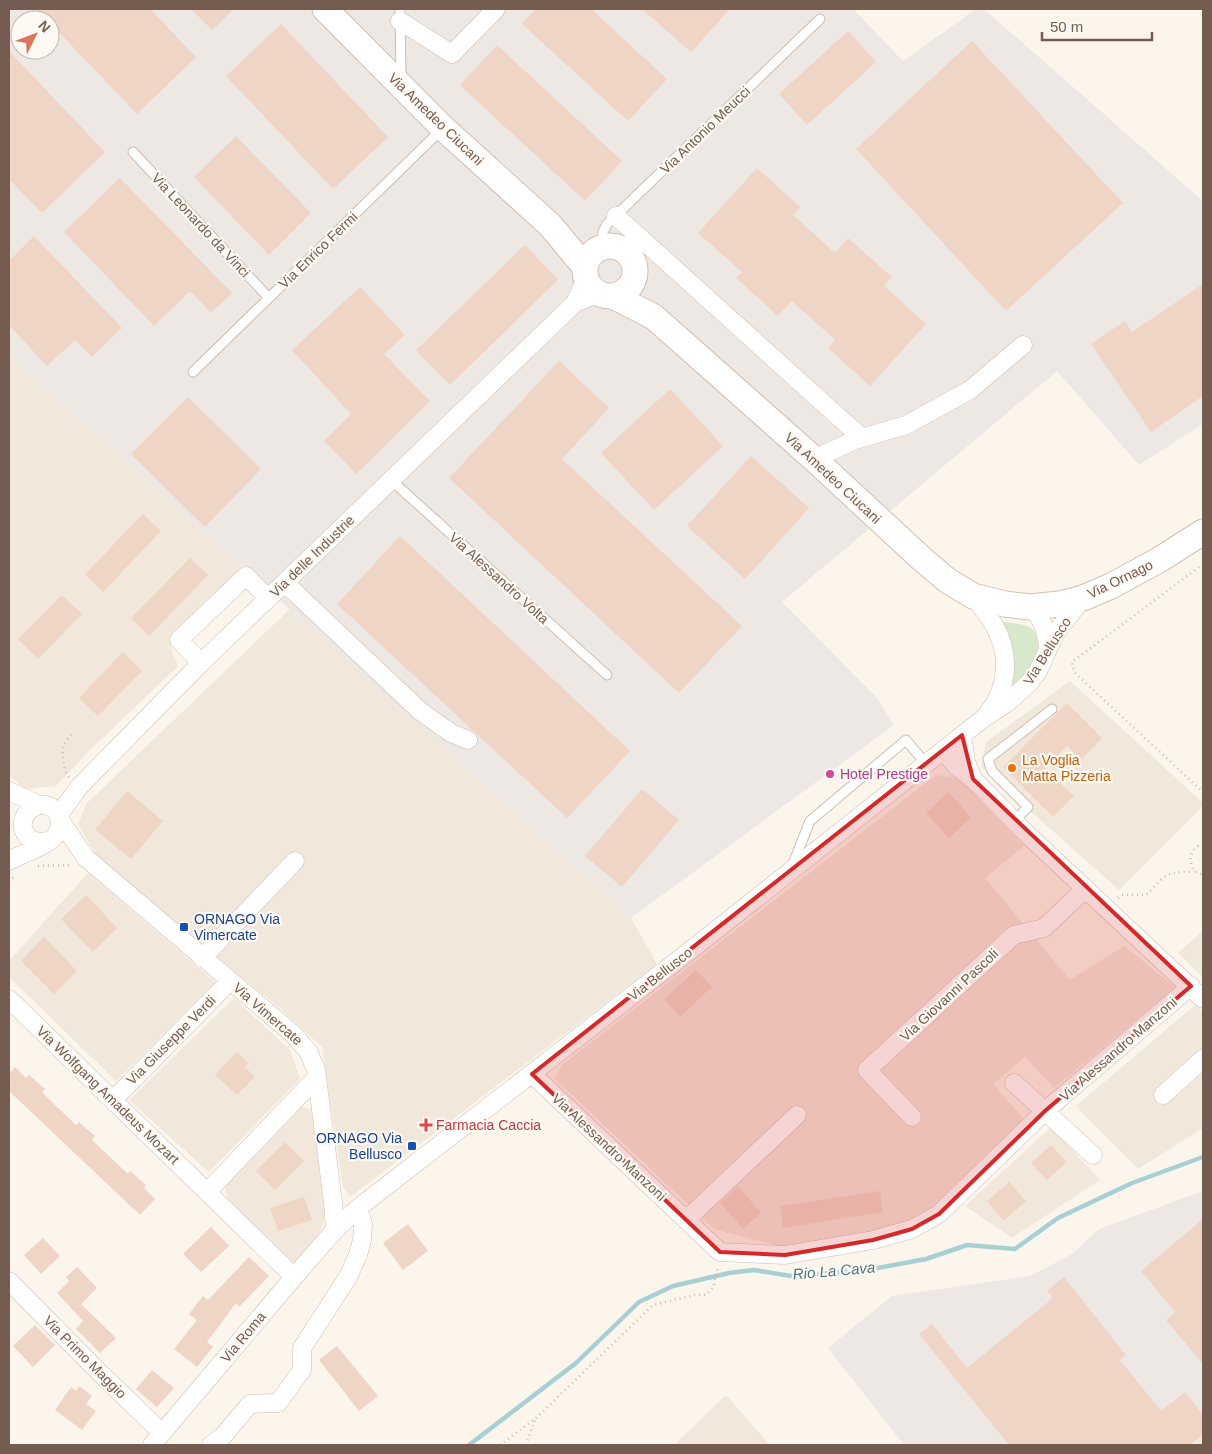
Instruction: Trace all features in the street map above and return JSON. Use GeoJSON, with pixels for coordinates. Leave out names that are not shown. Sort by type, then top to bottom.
{"type":"FeatureCollection","features":[{"type":"Feature","properties":{"kind":"main road","name":"Via Amedeo Ciucani"},"geometry":{"type":"LineString","coordinates":[[326,9],[443,128],[550,225],[596,284],[654,317],[948,581],[973,596],[1006,604],[1030,607]]}},
{"type":"Feature","properties":{"kind":"main road","name":"Via Amedeo Ciucani"},"geometry":{"type":"LineString","coordinates":[[550,225],[602,247],[614,246],[627,252],[634,264],[634,278],[640,293],[654,317]]}},
{"type":"Feature","properties":{"kind":"main road"},"geometry":{"type":"LineString","coordinates":[[602,247],[590,254],[596,284],[625,291],[634,278]]}},
{"type":"Feature","properties":{"kind":"main road","name":"Via Ornago"},"geometry":{"type":"LineString","coordinates":[[1030,607],[1060,604],[1083,598],[1119,582],[1159,560],[1203,532]]}},
{"type":"Feature","properties":{"kind":"street"},"geometry":{"type":"LineString","coordinates":[[400,15],[452,54],[496,9]]}},
{"type":"Feature","properties":{"kind":"street"},"geometry":{"type":"LineString","coordinates":[[616,216],[862,438]]}},
{"type":"Feature","properties":{"kind":"street","name":"Via delle Industrie"},"geometry":{"type":"LineString","coordinates":[[59,818],[79,786],[201,663],[596,284]]}},
{"type":"Feature","properties":{"kind":"street"},"geometry":{"type":"LineString","coordinates":[[814,459],[862,438],[906,425],[970,390],[1023,345]]}},
{"type":"Feature","properties":{"kind":"street"},"geometry":{"type":"LineString","coordinates":[[201,663],[179,640],[192,627],[246,576],[268,598]]}},
{"type":"Feature","properties":{"kind":"street"},"geometry":{"type":"LineString","coordinates":[[285,583],[420,711],[451,733],[468,740]]}},
{"type":"Feature","properties":{"kind":"street","name":"Via Bellusco"},"geometry":{"type":"LineString","coordinates":[[973,596],[994,625],[1005,655],[1005,673],[1002,690],[998,699],[984,718]]}},
{"type":"Feature","properties":{"kind":"street","name":"Via Bellusco"},"geometry":{"type":"LineString","coordinates":[[335,1230],[358,1208],[790,872],[962,735],[1026,687],[1038,671],[1058,630],[1083,598]]}},
{"type":"Feature","properties":{"kind":"street"},"geometry":{"type":"LineString","coordinates":[[1030,607],[1043,624],[1048,648]]}},
{"type":"Feature","properties":{"kind":"street"},"geometry":{"type":"LineString","coordinates":[[962,735],[968,770],[973,779]]}},
{"type":"Feature","properties":{"kind":"street"},"geometry":{"type":"LineString","coordinates":[[943,750],[957,767],[973,779],[1085,889],[1203,999]]}},
{"type":"Feature","properties":{"kind":"street"},"geometry":{"type":"LineString","coordinates":[[9,790],[27,835],[34,840],[42,842],[50,840]]}},
{"type":"Feature","properties":{"kind":"street"},"geometry":{"type":"LineString","coordinates":[[9,790],[55,810],[60,826],[58,832],[50,840],[36,849],[9,860]]}},
{"type":"Feature","properties":{"kind":"street"},"geometry":{"type":"LineString","coordinates":[[9,860],[29,810],[40,805]]}},
{"type":"Feature","properties":{"kind":"street","name":"Via Vimercate"},"geometry":{"type":"LineString","coordinates":[[59,818],[86,858],[304,1045],[312,1058],[317,1077],[335,1230]]}},
{"type":"Feature","properties":{"kind":"street"},"geometry":{"type":"LineString","coordinates":[[202,958],[295,861]]}},
{"type":"Feature","properties":{"kind":"street","name":"Via Giovanni Pascoli"},"geometry":{"type":"LineString","coordinates":[[912,1117],[867,1070],[1014,935],[1044,928],[1085,889]]}},
{"type":"Feature","properties":{"kind":"street","name":"Via Giuseppe Verdi"},"geometry":{"type":"LineString","coordinates":[[113,1100],[230,981]]}},
{"type":"Feature","properties":{"kind":"street","name":"Via Alessandro Manzoni"},"geometry":{"type":"LineString","coordinates":[[532,1074],[720,1252],[785,1255],[873,1240],[912,1229],[940,1214],[1045,1111],[1191,986]]}},
{"type":"Feature","properties":{"kind":"street","name":"Via Wolfgang Amadeus Mozart"},"geometry":{"type":"LineString","coordinates":[[9,999],[288,1271]]}},
{"type":"Feature","properties":{"kind":"street"},"geometry":{"type":"LineString","coordinates":[[1163,1095],[1203,1059]]}},
{"type":"Feature","properties":{"kind":"street"},"geometry":{"type":"LineString","coordinates":[[207,1192],[317,1077]]}},
{"type":"Feature","properties":{"kind":"street","name":"Via Alessandro Manzoni"},"geometry":{"type":"LineString","coordinates":[[1014,1083],[1093,1155]]}},
{"type":"Feature","properties":{"kind":"street"},"geometry":{"type":"LineString","coordinates":[[686,1220],[797,1115]]}},
{"type":"Feature","properties":{"kind":"street"},"geometry":{"type":"LineString","coordinates":[[211,1445],[222,1436],[250,1404],[278,1403],[302,1370],[302,1348],[348,1277],[358,1255],[362,1240],[363,1224],[358,1208]]}},
{"type":"Feature","properties":{"kind":"street","name":"Via Roma"},"geometry":{"type":"LineString","coordinates":[[157,1439],[335,1230]]}},
{"type":"Feature","properties":{"kind":"street","name":"Via Primo Maggio"},"geometry":{"type":"LineString","coordinates":[[9,1281],[99,1372],[157,1439]]}},
{"type":"Feature","properties":{"kind":"lane"},"geometry":{"type":"LineString","coordinates":[[400,15],[401,85]]}},
{"type":"Feature","properties":{"kind":"lane","name":"Via Antonio Meucci"},"geometry":{"type":"LineString","coordinates":[[602,247],[604,229],[616,216],[820,19]]}},
{"type":"Feature","properties":{"kind":"lane","name":"Via Enrico Fermi"},"geometry":{"type":"LineString","coordinates":[[193,372],[443,128]]}},
{"type":"Feature","properties":{"kind":"lane","name":"Via Leonardo da Vinci"},"geometry":{"type":"LineString","coordinates":[[132,152],[269,298]]}},
{"type":"Feature","properties":{"kind":"lane","name":"Via Alessandro Volta"},"geometry":{"type":"LineString","coordinates":[[391,480],[607,675]]}},
{"type":"Feature","properties":{"kind":"lane"},"geometry":{"type":"LineString","coordinates":[[1014,821],[1028,807],[992,771],[988,759],[1052,709]]}},
{"type":"Feature","properties":{"kind":"lane"},"geometry":{"type":"LineString","coordinates":[[790,872],[810,821],[906,740],[926,764]]}},
{"type":"Feature","properties":{"kind":"path"},"geometry":{"type":"LineString","coordinates":[[1203,564],[1072,662],[1076,674],[1203,792]]}},
{"type":"Feature","properties":{"kind":"path"},"geometry":{"type":"LineString","coordinates":[[73,732],[64,744],[62,753],[65,773],[79,786]]}},
{"type":"Feature","properties":{"kind":"path"},"geometry":{"type":"LineString","coordinates":[[1194,871],[1190,860],[1191,854],[1196,847],[1203,844]]}},
{"type":"Feature","properties":{"kind":"path"},"geometry":{"type":"LineString","coordinates":[[30,870],[38,866],[80,865],[86,858]]}},
{"type":"Feature","properties":{"kind":"path"},"geometry":{"type":"LineString","coordinates":[[1105,908],[1122,895],[1146,895],[1165,876],[1171,873],[1194,871],[1203,875]]}},
{"type":"Feature","properties":{"kind":"path"},"geometry":{"type":"LineString","coordinates":[[9,882],[13,877],[22,873]]}},
{"type":"Feature","properties":{"kind":"path"},"geometry":{"type":"LineString","coordinates":[[500,1445],[536,1418],[652,1305],[695,1295],[706,1295],[713,1288],[719,1265]]}},
{"type":"Feature","properties":{"kind":"path"},"geometry":{"type":"LineString","coordinates":[[526,1445],[536,1418]]}},
{"type":"Feature","properties":{"kind":"highlighted area"},"geometry":{"type":"Polygon","coordinates":[[[962,735],[973,779],[1191,986],[1045,1111],[939,1214],[912,1229],[873,1240],[785,1255],[720,1252],[532,1074],[962,735]]]}},
{"type":"Feature","properties":{"kind":"shaded area"},"geometry":{"type":"Polygon","coordinates":[[[9,9],[853,9],[903,61],[976,9],[984,9],[1203,201],[1203,424],[1139,465],[1057,371],[782,602],[877,698],[894,725],[631,918],[9,356],[9,9]]]}},
{"type":"Feature","properties":{"kind":"shaded area"},"geometry":{"type":"Polygon","coordinates":[[[9,356],[244,568],[170,646],[178,666],[91,749],[56,786],[24,789],[9,775],[9,356]]]}},
{"type":"Feature","properties":{"kind":"shaded area"},"geometry":{"type":"Polygon","coordinates":[[[290,609],[631,918],[657,964],[350,1197],[343,1187],[322,1047],[277,1006],[99,859],[78,825],[86,804],[290,609]]]}},
{"type":"Feature","properties":{"kind":"shaded area"},"geometry":{"type":"Polygon","coordinates":[[[1070,681],[1203,803],[1203,806],[1119,890],[981,767],[986,742],[1070,681]]]}},
{"type":"Feature","properties":{"kind":"shaded area"},"geometry":{"type":"Polygon","coordinates":[[[936,775],[958,778],[1024,846],[985,878],[1070,980],[1124,946],[1175,987],[1054,1088],[1025,1057],[993,1084],[1024,1119],[920,1218],[846,1239],[779,1246],[714,1229],[554,1078],[563,1064],[936,775]]]}},
{"type":"Feature","properties":{"kind":"shaded area"},"geometry":{"type":"Polygon","coordinates":[[[88,873],[215,982],[116,1081],[9,977],[9,961],[88,873]]]}},
{"type":"Feature","properties":{"kind":"shaded area"},"geometry":{"type":"Polygon","coordinates":[[[1203,931],[1203,977],[1178,953],[1203,931]]]}},
{"type":"Feature","properties":{"kind":"shaded area"},"geometry":{"type":"Polygon","coordinates":[[[234,998],[290,1050],[300,1079],[209,1172],[129,1100],[234,998]]]}},
{"type":"Feature","properties":{"kind":"shaded area"},"geometry":{"type":"Polygon","coordinates":[[[1195,1005],[1203,1013],[1203,1128],[1138,1169],[1076,1106],[1195,1005]]]}},
{"type":"Feature","properties":{"kind":"shaded area"},"geometry":{"type":"Polygon","coordinates":[[[301,1106],[312,1110],[325,1217],[320,1232],[295,1264],[228,1200],[224,1184],[301,1106]]]}},
{"type":"Feature","properties":{"kind":"shaded area"},"geometry":{"type":"Polygon","coordinates":[[[1051,1127],[1100,1180],[1012,1238],[965,1206],[1051,1127]]]}},
{"type":"Feature","properties":{"kind":"shaded area"},"geometry":{"type":"Polygon","coordinates":[[[1203,1191],[1203,1445],[904,1445],[828,1348],[892,1296],[1030,1276],[1072,1254],[1099,1229],[1203,1191]]]}},
{"type":"Feature","properties":{"kind":"shaded area"},"geometry":{"type":"Polygon","coordinates":[[[726,1395],[770,1445],[674,1445],[726,1395]]]}},
{"type":"Feature","properties":{"kind":"green space"},"geometry":{"type":"Polygon","coordinates":[[[998,621],[1030,627],[1037,637],[1039,657],[1016,687],[1012,684],[998,621]]]}},
{"type":"Feature","properties":{"kind":"building"},"geometry":{"type":"Polygon","coordinates":[[[150,9],[196,57],[137,114],[60,33],[60,10],[38,10],[150,9]]]}},
{"type":"Feature","properties":{"kind":"building"},"geometry":{"type":"Polygon","coordinates":[[[191,9],[234,9],[212,30],[191,9]]]}},
{"type":"Feature","properties":{"kind":"building"},"geometry":{"type":"Polygon","coordinates":[[[536,9],[591,9],[667,79],[628,121],[522,24],[536,9]]]}},
{"type":"Feature","properties":{"kind":"building"},"geometry":{"type":"Polygon","coordinates":[[[642,9],[730,9],[691,52],[642,9]]]}},
{"type":"Feature","properties":{"kind":"building"},"geometry":{"type":"Polygon","coordinates":[[[281,24],[388,137],[333,189],[226,76],[281,24]]]}},
{"type":"Feature","properties":{"kind":"building"},"geometry":{"type":"Polygon","coordinates":[[[848,31],[876,62],[807,125],[779,94],[848,31]]]}},
{"type":"Feature","properties":{"kind":"building"},"geometry":{"type":"Polygon","coordinates":[[[972,41],[1123,203],[1006,311],[856,149],[972,41]]]}},
{"type":"Feature","properties":{"kind":"building"},"geometry":{"type":"Polygon","coordinates":[[[497,45],[622,161],[585,201],[460,85],[497,45]]]}},
{"type":"Feature","properties":{"kind":"building"},"geometry":{"type":"Polygon","coordinates":[[[9,51],[10,60],[18,60],[105,152],[42,213],[9,179],[9,51]]]}},
{"type":"Feature","properties":{"kind":"building"},"geometry":{"type":"Polygon","coordinates":[[[236,136],[311,213],[269,255],[194,177],[236,136]]]}},
{"type":"Feature","properties":{"kind":"building"},"geometry":{"type":"Polygon","coordinates":[[[757,168],[800,207],[793,215],[835,253],[848,238],[892,277],[884,286],[926,324],[870,386],[828,348],[835,340],[792,301],[778,316],[736,278],[742,272],[698,233],[757,168]]]}},
{"type":"Feature","properties":{"kind":"building"},"geometry":{"type":"Polygon","coordinates":[[[120,178],[232,293],[211,313],[190,291],[154,326],[64,232],[120,178]]]}},
{"type":"Feature","properties":{"kind":"building"},"geometry":{"type":"Polygon","coordinates":[[[34,236],[122,328],[92,357],[75,340],[47,366],[9,325],[9,261],[34,236]]]}},
{"type":"Feature","properties":{"kind":"building"},"geometry":{"type":"Polygon","coordinates":[[[525,245],[558,280],[450,385],[416,350],[525,245]]]}},
{"type":"Feature","properties":{"kind":"building"},"geometry":{"type":"Polygon","coordinates":[[[1203,284],[1203,396],[1151,432],[1091,344],[1125,321],[1132,332],[1203,284]]]}},
{"type":"Feature","properties":{"kind":"building"},"geometry":{"type":"Polygon","coordinates":[[[360,287],[405,335],[384,354],[430,401],[356,474],[324,441],[351,414],[292,350],[360,287]]]}},
{"type":"Feature","properties":{"kind":"building"},"geometry":{"type":"Polygon","coordinates":[[[559,361],[609,408],[562,459],[742,626],[679,693],[449,478],[559,361]]]}},
{"type":"Feature","properties":{"kind":"building"},"geometry":{"type":"Polygon","coordinates":[[[670,389],[723,446],[654,510],[601,453],[670,389]]]}},
{"type":"Feature","properties":{"kind":"building"},"geometry":{"type":"Polygon","coordinates":[[[188,397],[261,469],[205,527],[131,454],[188,397]]]}},
{"type":"Feature","properties":{"kind":"building"},"geometry":{"type":"Polygon","coordinates":[[[751,456],[809,508],[745,579],[687,526],[751,456]]]}},
{"type":"Feature","properties":{"kind":"building"},"geometry":{"type":"Polygon","coordinates":[[[143,514],[161,531],[103,592],[85,574],[143,514]]]}},
{"type":"Feature","properties":{"kind":"building"},"geometry":{"type":"Polygon","coordinates":[[[400,536],[630,751],[567,818],[337,604],[400,536]]]}},
{"type":"Feature","properties":{"kind":"building"},"geometry":{"type":"Polygon","coordinates":[[[190,558],[208,575],[149,636],[131,618],[190,558]]]}},
{"type":"Feature","properties":{"kind":"building"},"geometry":{"type":"Polygon","coordinates":[[[62,595],[82,614],[38,659],[18,639],[62,595]]]}},
{"type":"Feature","properties":{"kind":"building"},"geometry":{"type":"Polygon","coordinates":[[[123,652],[142,671],[98,716],[79,698],[123,652]]]}},
{"type":"Feature","properties":{"kind":"building"},"geometry":{"type":"Polygon","coordinates":[[[1067,703],[1102,738],[1081,760],[1067,746],[1045,768],[1074,796],[1053,817],[1003,767],[1067,703]]]}},
{"type":"Feature","properties":{"kind":"building"},"geometry":{"type":"Polygon","coordinates":[[[642,789],[679,820],[622,887],[585,856],[642,789]]]}},
{"type":"Feature","properties":{"kind":"building"},"geometry":{"type":"Polygon","coordinates":[[[127,791],[163,821],[131,859],[95,830],[127,791]]]}},
{"type":"Feature","properties":{"kind":"building"},"geometry":{"type":"Polygon","coordinates":[[[948,792],[971,817],[949,838],[926,813],[948,792]]]}},
{"type":"Feature","properties":{"kind":"building"},"geometry":{"type":"Polygon","coordinates":[[[86,895],[117,928],[93,952],[61,919],[86,895]]]}},
{"type":"Feature","properties":{"kind":"building"},"geometry":{"type":"Polygon","coordinates":[[[44,937],[77,971],[54,994],[21,961],[44,937]]]}},
{"type":"Feature","properties":{"kind":"building"},"geometry":{"type":"Polygon","coordinates":[[[696,970],[712,987],[680,1017],[664,999],[696,970]]]}},
{"type":"Feature","properties":{"kind":"building"},"geometry":{"type":"Polygon","coordinates":[[[237,1052],[249,1063],[245,1067],[255,1077],[237,1095],[215,1075],[237,1052]]]}},
{"type":"Feature","properties":{"kind":"building"},"geometry":{"type":"Polygon","coordinates":[[[15,1067],[26,1078],[29,1075],[45,1089],[42,1092],[76,1125],[79,1122],[95,1136],[92,1140],[128,1174],[130,1171],[146,1185],[144,1188],[155,1199],[140,1215],[9,1091],[9,1074],[15,1067]]]}},
{"type":"Feature","properties":{"kind":"building"},"geometry":{"type":"Polygon","coordinates":[[[285,1142],[304,1161],[275,1190],[256,1171],[285,1142]]]}},
{"type":"Feature","properties":{"kind":"building"},"geometry":{"type":"Polygon","coordinates":[[[1051,1145],[1067,1162],[1047,1180],[1031,1163],[1051,1145]]]}},
{"type":"Feature","properties":{"kind":"building"},"geometry":{"type":"Polygon","coordinates":[[[1009,1182],[1026,1201],[1004,1221],[987,1201],[1009,1182]]]}},
{"type":"Feature","properties":{"kind":"building"},"geometry":{"type":"Polygon","coordinates":[[[738,1186],[761,1213],[743,1229],[720,1203],[738,1186]]]}},
{"type":"Feature","properties":{"kind":"building"},"geometry":{"type":"Polygon","coordinates":[[[880,1191],[883,1212],[783,1228],[780,1206],[880,1191]]]}},
{"type":"Feature","properties":{"kind":"building"},"geometry":{"type":"Polygon","coordinates":[[[304,1197],[312,1220],[278,1231],[270,1208],[304,1197]]]}},
{"type":"Feature","properties":{"kind":"building"},"geometry":{"type":"Polygon","coordinates":[[[1203,1219],[1203,1364],[1166,1320],[1175,1312],[1141,1271],[1203,1219]]]}},
{"type":"Feature","properties":{"kind":"building"},"geometry":{"type":"Polygon","coordinates":[[[408,1224],[428,1251],[403,1270],[383,1243],[408,1224]]]}},
{"type":"Feature","properties":{"kind":"building"},"geometry":{"type":"Polygon","coordinates":[[[211,1227],[229,1246],[201,1272],[183,1254],[211,1227]]]}},
{"type":"Feature","properties":{"kind":"building"},"geometry":{"type":"Polygon","coordinates":[[[43,1238],[60,1256],[41,1274],[24,1255],[43,1238]]]}},
{"type":"Feature","properties":{"kind":"building"},"geometry":{"type":"Polygon","coordinates":[[[249,1257],[269,1276],[239,1307],[236,1303],[207,1342],[213,1347],[197,1367],[174,1349],[197,1320],[189,1314],[203,1296],[208,1300],[249,1257]]]}},
{"type":"Feature","properties":{"kind":"building"},"geometry":{"type":"Polygon","coordinates":[[[77,1267],[97,1288],[81,1304],[116,1338],[100,1353],[76,1329],[83,1321],[57,1293],[69,1281],[66,1277],[77,1267]]]}},
{"type":"Feature","properties":{"kind":"building"},"geometry":{"type":"Polygon","coordinates":[[[1064,1277],[1126,1355],[1120,1360],[1161,1411],[1185,1392],[1203,1415],[1203,1434],[1190,1445],[1009,1445],[919,1334],[932,1324],[967,1368],[1053,1298],[1047,1291],[1064,1277]]]}},
{"type":"Feature","properties":{"kind":"building"},"geometry":{"type":"Polygon","coordinates":[[[35,1325],[55,1345],[33,1367],[13,1346],[35,1325]]]}},
{"type":"Feature","properties":{"kind":"building"},"geometry":{"type":"Polygon","coordinates":[[[337,1346],[378,1396],[359,1411],[319,1360],[337,1346]]]}},
{"type":"Feature","properties":{"kind":"building"},"geometry":{"type":"Polygon","coordinates":[[[152,1370],[174,1388],[157,1407],[136,1389],[152,1370]]]}},
{"type":"Feature","properties":{"kind":"building"},"geometry":{"type":"Polygon","coordinates":[[[79,1386],[92,1396],[86,1404],[96,1411],[82,1430],[55,1410],[71,1387],[76,1391],[79,1386]]]}},
{"type":"Feature","properties":{"kind":"waterway","name":"Rio La Cava"},"geometry":{"type":"LineString","coordinates":[[469,1445],[576,1363],[639,1302],[673,1286],[729,1273],[754,1270],[791,1276],[867,1270],[926,1259],[967,1245],[1015,1249],[1058,1218],[1132,1183],[1203,1157]]}},
{"type":"Feature","properties":{"kind":"place","name":"La Voglia Matta Pizzeria"},"geometry":{"type":"Point","coordinates":[1012,768]}},
{"type":"Feature","properties":{"kind":"place","name":"Hotel Prestige"},"geometry":{"type":"Point","coordinates":[830,774]}},
{"type":"Feature","properties":{"kind":"place","name":"ORNAGO Via Vimercate"},"geometry":{"type":"Point","coordinates":[184,927]}},
{"type":"Feature","properties":{"kind":"place","name":"Farmacia Caccia"},"geometry":{"type":"Point","coordinates":[426,1125]}},
{"type":"Feature","properties":{"kind":"place","name":"ORNAGO Via Bellusco"},"geometry":{"type":"Point","coordinates":[412,1146]}}]}
